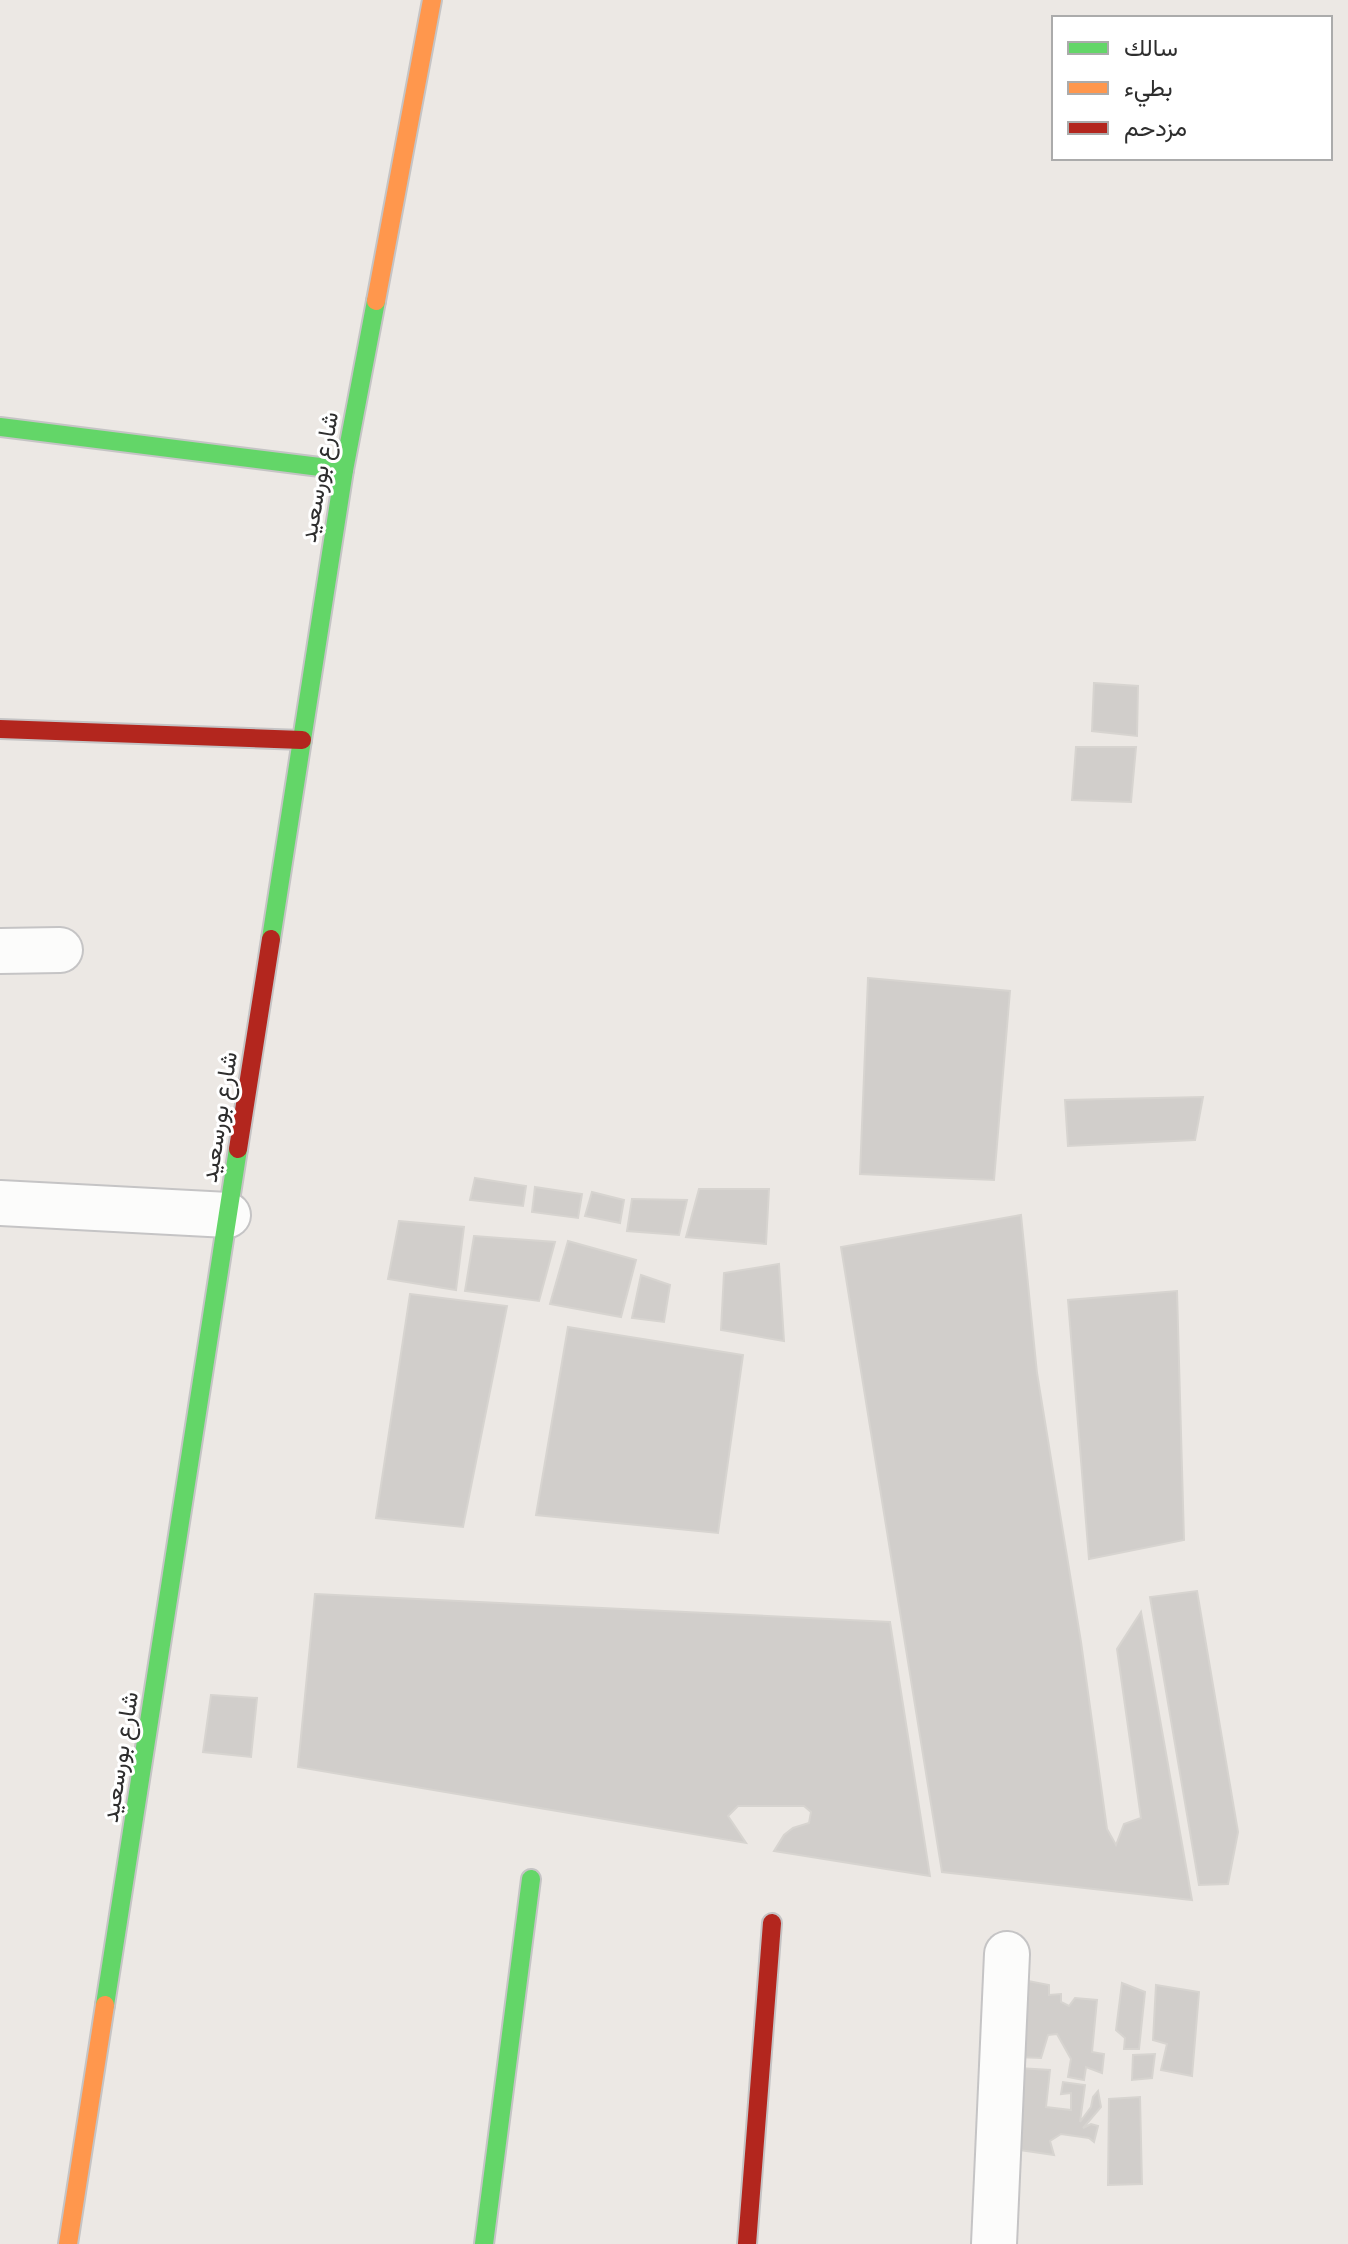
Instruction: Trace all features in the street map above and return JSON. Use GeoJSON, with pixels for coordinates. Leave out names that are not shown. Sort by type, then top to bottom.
{"type":"FeatureCollection","features":[{"type":"Feature","properties":{"kind":"street","name":"شارع بورسعيد"},"geometry":{"type":"LineString","coordinates":[[68,2244],[344,470],[432,0]]}},
{"type":"Feature","properties":{"kind":"street"},"geometry":{"type":"LineString","coordinates":[[0,427],[344,470]]}},
{"type":"Feature","properties":{"kind":"street"},"geometry":{"type":"LineString","coordinates":[[0,729],[302,740]]}},
{"type":"Feature","properties":{"kind":"street"},"geometry":{"type":"LineString","coordinates":[[0,951],[60,950]]}},
{"type":"Feature","properties":{"kind":"street"},"geometry":{"type":"LineString","coordinates":[[0,1203],[228,1215]]}},
{"type":"Feature","properties":{"kind":"street"},"geometry":{"type":"LineString","coordinates":[[484,2244],[531,1879]]}},
{"type":"Feature","properties":{"kind":"street"},"geometry":{"type":"LineString","coordinates":[[747,2244],[772,1923]]}},
{"type":"Feature","properties":{"kind":"street"},"geometry":{"type":"LineString","coordinates":[[994,2244],[1007,1954]]}},
{"type":"Feature","properties":{"kind":"building"},"geometry":{"type":"Polygon","coordinates":[[[1094,683],[1138,686],[1137,736],[1092,731],[1094,683]]]}},
{"type":"Feature","properties":{"kind":"building"},"geometry":{"type":"Polygon","coordinates":[[[1076,747],[1136,747],[1131,802],[1072,800],[1076,747]]]}},
{"type":"Feature","properties":{"kind":"building"},"geometry":{"type":"Polygon","coordinates":[[[868,978],[1010,991],[994,1180],[860,1174],[868,978]]]}},
{"type":"Feature","properties":{"kind":"building"},"geometry":{"type":"Polygon","coordinates":[[[1203,1097],[1195,1140],[1068,1146],[1065,1100],[1203,1097]]]}},
{"type":"Feature","properties":{"kind":"building"},"geometry":{"type":"Polygon","coordinates":[[[475,1178],[526,1186],[523,1206],[470,1200],[475,1178]]]}},
{"type":"Feature","properties":{"kind":"building"},"geometry":{"type":"Polygon","coordinates":[[[535,1187],[582,1194],[578,1218],[532,1212],[535,1187]]]}},
{"type":"Feature","properties":{"kind":"building"},"geometry":{"type":"Polygon","coordinates":[[[699,1189],[769,1189],[766,1244],[686,1237],[699,1189]]]}},
{"type":"Feature","properties":{"kind":"building"},"geometry":{"type":"Polygon","coordinates":[[[592,1192],[624,1200],[620,1223],[585,1216],[592,1192]]]}},
{"type":"Feature","properties":{"kind":"building"},"geometry":{"type":"Polygon","coordinates":[[[632,1199],[687,1200],[679,1235],[627,1231],[632,1199]]]}},
{"type":"Feature","properties":{"kind":"building"},"geometry":{"type":"Polygon","coordinates":[[[1021,1215],[1037,1373],[1081,1642],[1107,1829],[1116,1845],[1124,1824],[1141,1818],[1117,1649],[1141,1612],[1192,1900],[942,1872],[841,1247],[1021,1215]]]}},
{"type":"Feature","properties":{"kind":"building"},"geometry":{"type":"Polygon","coordinates":[[[399,1221],[464,1227],[456,1290],[388,1279],[399,1221]]]}},
{"type":"Feature","properties":{"kind":"building"},"geometry":{"type":"Polygon","coordinates":[[[474,1236],[555,1242],[539,1301],[465,1291],[474,1236]]]}},
{"type":"Feature","properties":{"kind":"building"},"geometry":{"type":"Polygon","coordinates":[[[568,1241],[636,1260],[621,1317],[550,1304],[568,1241]]]}},
{"type":"Feature","properties":{"kind":"building"},"geometry":{"type":"Polygon","coordinates":[[[779,1264],[784,1341],[721,1330],[724,1273],[779,1264]]]}},
{"type":"Feature","properties":{"kind":"building"},"geometry":{"type":"Polygon","coordinates":[[[641,1275],[670,1285],[664,1322],[632,1318],[641,1275]]]}},
{"type":"Feature","properties":{"kind":"building"},"geometry":{"type":"Polygon","coordinates":[[[1177,1291],[1184,1540],[1089,1559],[1068,1300],[1177,1291]]]}},
{"type":"Feature","properties":{"kind":"building"},"geometry":{"type":"Polygon","coordinates":[[[410,1294],[507,1306],[463,1527],[376,1518],[410,1294]]]}},
{"type":"Feature","properties":{"kind":"building"},"geometry":{"type":"Polygon","coordinates":[[[568,1327],[743,1355],[718,1533],[536,1515],[568,1327]]]}},
{"type":"Feature","properties":{"kind":"building"},"geometry":{"type":"Polygon","coordinates":[[[1197,1591],[1238,1832],[1228,1884],[1199,1885],[1150,1597],[1197,1591]]]}},
{"type":"Feature","properties":{"kind":"building"},"geometry":{"type":"Polygon","coordinates":[[[315,1594],[890,1622],[930,1876],[774,1851],[784,1835],[793,1828],[809,1823],[811,1812],[804,1806],[738,1806],[728,1816],[746,1843],[298,1767],[315,1594]]]}},
{"type":"Feature","properties":{"kind":"building"},"geometry":{"type":"Polygon","coordinates":[[[211,1695],[257,1698],[251,1757],[203,1752],[211,1695]]]}},
{"type":"Feature","properties":{"kind":"building"},"geometry":{"type":"Polygon","coordinates":[[[1018,1979],[1049,1985],[1049,1995],[1061,1994],[1061,2002],[1069,2006],[1075,1998],[1097,2000],[1092,2052],[1104,2054],[1102,2073],[1086,2067],[1084,2080],[1068,2077],[1071,2059],[1057,2034],[1048,2035],[1041,2058],[1013,2057],[1018,1979]]]}},
{"type":"Feature","properties":{"kind":"building"},"geometry":{"type":"Polygon","coordinates":[[[1122,1983],[1145,1992],[1139,2049],[1124,2049],[1125,2038],[1116,2030],[1122,1983]]]}},
{"type":"Feature","properties":{"kind":"building"},"geometry":{"type":"Polygon","coordinates":[[[1156,1985],[1199,1992],[1192,2076],[1161,2070],[1167,2044],[1153,2040],[1156,1985]]]}},
{"type":"Feature","properties":{"kind":"building"},"geometry":{"type":"Polygon","coordinates":[[[1155,2054],[1152,2078],[1132,2080],[1133,2055],[1155,2054]]]}},
{"type":"Feature","properties":{"kind":"building"},"geometry":{"type":"Polygon","coordinates":[[[1018,2068],[1050,2070],[1046,2107],[1071,2110],[1071,2093],[1061,2094],[1063,2082],[1085,2085],[1080,2122],[1098,2091],[1101,2107],[1083,2128],[1091,2124],[1098,2126],[1094,2142],[1089,2138],[1061,2134],[1050,2141],[1054,2155],[1012,2149],[1018,2068]]]}},
{"type":"Feature","properties":{"kind":"building"},"geometry":{"type":"Polygon","coordinates":[[[1140,2097],[1142,2184],[1108,2185],[1109,2099],[1140,2097]]]}},
{"type":"Feature","properties":{"kind":"traffic: fast"},"geometry":{"type":"LineString","coordinates":[[271,939],[344,470],[376,301]]}},
{"type":"Feature","properties":{"kind":"traffic: fast"},"geometry":{"type":"LineString","coordinates":[[0,427],[344,470]]}},
{"type":"Feature","properties":{"kind":"traffic: fast"},"geometry":{"type":"LineString","coordinates":[[105,2005],[238,1149]]}},
{"type":"Feature","properties":{"kind":"traffic: fast"},"geometry":{"type":"LineString","coordinates":[[484,2244],[531,1879]]}},
{"type":"Feature","properties":{"kind":"traffic: slow"},"geometry":{"type":"LineString","coordinates":[[376,301],[432,0]]}},
{"type":"Feature","properties":{"kind":"traffic: slow"},"geometry":{"type":"LineString","coordinates":[[68,2244],[105,2005]]}},
{"type":"Feature","properties":{"kind":"traffic: jam"},"geometry":{"type":"LineString","coordinates":[[0,729],[302,740]]}},
{"type":"Feature","properties":{"kind":"traffic: jam"},"geometry":{"type":"LineString","coordinates":[[238,1149],[271,939]]}},
{"type":"Feature","properties":{"kind":"traffic: jam"},"geometry":{"type":"LineString","coordinates":[[747,2244],[772,1923]]}}]}
